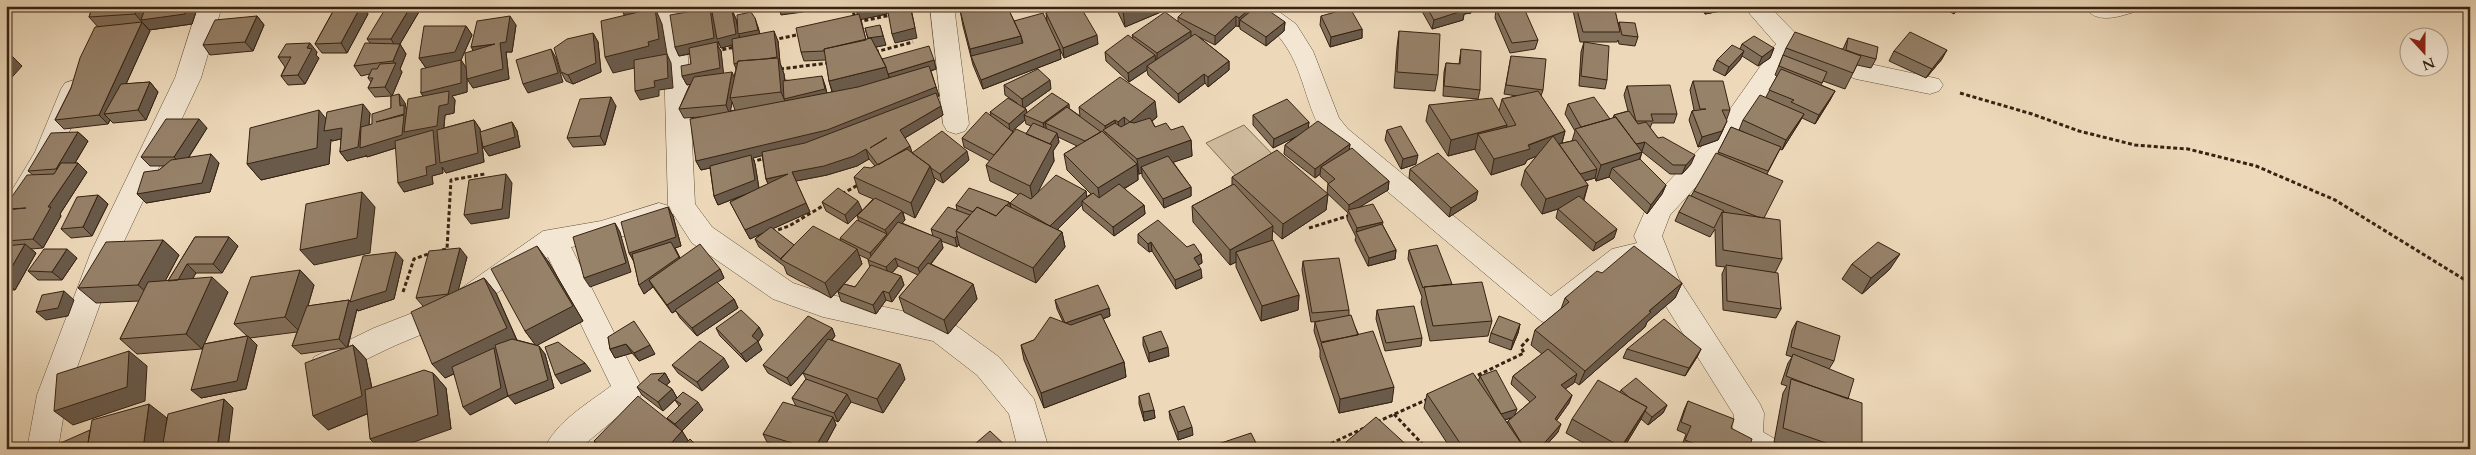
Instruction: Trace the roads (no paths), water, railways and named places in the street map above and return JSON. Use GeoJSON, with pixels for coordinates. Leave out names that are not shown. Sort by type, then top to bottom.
{"type":"FeatureCollection","features":[{"type":"Feature","properties":{"kind":"street"},"geometry":{"type":"LineString","coordinates":[[42,449],[52,395],[105,252],[188,78],[210,6]]}},
{"type":"Feature","properties":{"kind":"street"},"geometry":{"type":"LineString","coordinates":[[669,6],[676,58],[682,206],[702,235],[783,291],[823,305],[941,331],[988,366],[1023,408],[1034,449]]}},
{"type":"Feature","properties":{"kind":"street"},"geometry":{"type":"LineString","coordinates":[[942,6],[956,124]]}},
{"type":"Feature","properties":{"kind":"street"},"geometry":{"type":"LineString","coordinates":[[1250,6],[1276,18],[1288,29],[1305,58],[1319,94],[1326,121],[1339,136],[1551,313],[1622,257],[1654,250]]}},
{"type":"Feature","properties":{"kind":"street"},"geometry":{"type":"LineString","coordinates":[[1755,6],[1790,43],[1856,70],[1930,85]]}},
{"type":"Feature","properties":{"kind":"street"},"geometry":{"type":"LineString","coordinates":[[2096,6],[2107,11],[2126,6]]}},
{"type":"Feature","properties":{"kind":"street"},"geometry":{"type":"LineString","coordinates":[[1764,449],[1747,438],[1749,413],[1667,284],[1648,236],[1659,209],[1718,146],[1790,43]]}},
{"type":"Feature","properties":{"kind":"street"},"geometry":{"type":"LineString","coordinates":[[6,224],[47,154],[81,71]]}},
{"type":"Feature","properties":{"kind":"street"},"geometry":{"type":"LineString","coordinates":[[309,373],[397,332],[453,309],[553,239],[601,232],[682,206]]}},
{"type":"Feature","properties":{"kind":"street"},"geometry":{"type":"LineString","coordinates":[[553,239],[628,390],[574,432],[559,449]]}}]}
